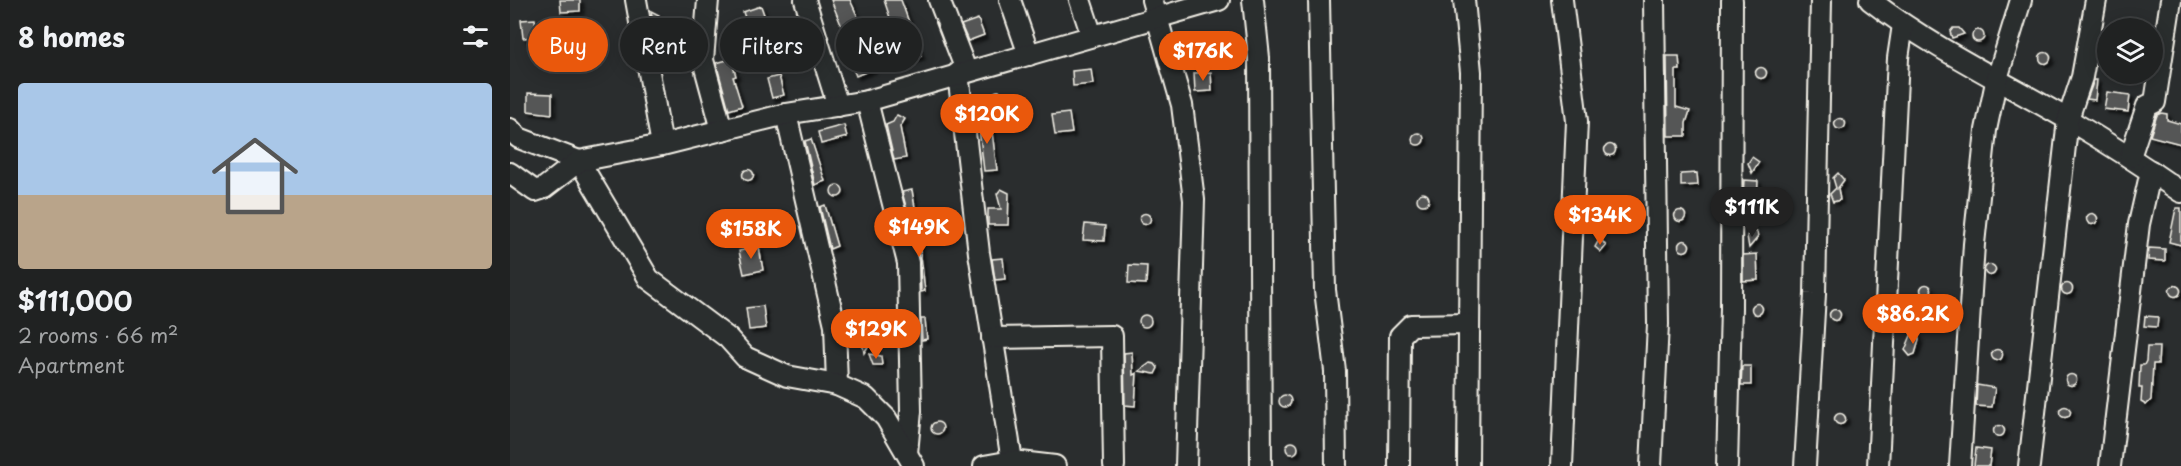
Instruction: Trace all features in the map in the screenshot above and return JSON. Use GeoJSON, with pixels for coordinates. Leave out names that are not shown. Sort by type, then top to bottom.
{"type":"FeatureCollection","features":[{"type":"Feature","properties":{"kind":"street"},"geometry":{"type":"LineString","coordinates":[[636,0],[662,145]]}},
{"type":"Feature","properties":{"kind":"street"},"geometry":{"type":"LineString","coordinates":[[708,0],[703,60],[722,130]]}},
{"type":"Feature","properties":{"kind":"street"},"geometry":{"type":"LineString","coordinates":[[805,0],[838,106]]}},
{"type":"Feature","properties":{"kind":"street"},"geometry":{"type":"LineString","coordinates":[[939,0],[962,72],[992,338],[1012,461]]}},
{"type":"Feature","properties":{"kind":"street"},"geometry":{"type":"LineString","coordinates":[[1010,0],[1029,55]]}},
{"type":"Feature","properties":{"kind":"street"},"geometry":{"type":"LineString","coordinates":[[1080,0],[1092,36]]}},
{"type":"Feature","properties":{"kind":"street"},"geometry":{"type":"LineString","coordinates":[[510,173],[534,191],[544,188],[579,161],[662,145],[786,114],[867,101],[1092,36],[1155,9],[1219,0]]}},
{"type":"Feature","properties":{"kind":"street"},"geometry":{"type":"LineString","coordinates":[[1254,0],[1259,58],[1261,466]]}},
{"type":"Feature","properties":{"kind":"street"},"geometry":{"type":"LineString","coordinates":[[1319,0],[1325,290],[1335,371],[1336,466]]}},
{"type":"Feature","properties":{"kind":"street"},"geometry":{"type":"LineString","coordinates":[[1464,0],[1471,72],[1468,466]]}},
{"type":"Feature","properties":{"kind":"street"},"geometry":{"type":"LineString","coordinates":[[1562,0],[1577,121],[1562,466]]}},
{"type":"Feature","properties":{"kind":"street"},"geometry":{"type":"LineString","coordinates":[[1650,466],[1658,324],[1654,0]]}},
{"type":"Feature","properties":{"kind":"street"},"geometry":{"type":"LineString","coordinates":[[1727,466],[1731,308],[1732,0]]}},
{"type":"Feature","properties":{"kind":"street"},"geometry":{"type":"LineString","coordinates":[[1805,466],[1815,294],[1821,0]]}},
{"type":"Feature","properties":{"kind":"street"},"geometry":{"type":"LineString","coordinates":[[1870,0],[1903,25],[1996,82],[2068,119],[2181,192]]}},
{"type":"Feature","properties":{"kind":"street"},"geometry":{"type":"LineString","coordinates":[[1960,466],[1974,244],[1986,130],[1996,82],[2021,0]]}},
{"type":"Feature","properties":{"kind":"street"},"geometry":{"type":"LineString","coordinates":[[2029,466],[2068,119],[2082,76],[2096,0]]}},
{"type":"Feature","properties":{"kind":"street"},"geometry":{"type":"LineString","coordinates":[[2130,157],[2147,106],[2155,102],[2171,0]]}},
{"type":"Feature","properties":{"kind":"street"},"geometry":{"type":"LineString","coordinates":[[1155,9],[1182,105],[1194,200],[1186,466]]}},
{"type":"Feature","properties":{"kind":"street"},"geometry":{"type":"LineString","coordinates":[[1878,466],[1898,58],[1903,25]]}},
{"type":"Feature","properties":{"kind":"street"},"geometry":{"type":"LineString","coordinates":[[867,101],[908,263],[910,460]]}},
{"type":"Feature","properties":{"kind":"street"},"geometry":{"type":"LineString","coordinates":[[786,114],[835,325],[837,386]]}},
{"type":"Feature","properties":{"kind":"street"},"geometry":{"type":"LineString","coordinates":[[510,129],[519,138],[579,161],[649,279],[728,338],[745,357],[787,376],[837,386],[866,398],[886,418],[910,460]]}},
{"type":"Feature","properties":{"kind":"street"},"geometry":{"type":"LineString","coordinates":[[2110,466],[2139,224],[2151,171]]}},
{"type":"Feature","properties":{"kind":"street"},"geometry":{"type":"LineString","coordinates":[[1399,466],[1400,336],[1411,326],[1468,324]]}},
{"type":"Feature","properties":{"kind":"street"},"geometry":{"type":"LineString","coordinates":[[992,338],[1112,336],[1114,466]]}},
{"type":"Feature","properties":{"kind":"street"},"geometry":{"type":"LineString","coordinates":[[984,466],[1012,461],[1055,466]]}},
{"type":"Feature","properties":{"kind":"building"},"geometry":{"type":"Polygon","coordinates":[[[560,0],[580,0],[580,11],[561,12],[560,0]]]}},
{"type":"Feature","properties":{"kind":"building"},"geometry":{"type":"Polygon","coordinates":[[[831,0],[850,0],[858,18],[838,18],[831,0]]]}},
{"type":"Feature","properties":{"kind":"building"},"geometry":{"type":"Polygon","coordinates":[[[884,0],[901,0],[907,18],[890,18],[884,0]]]}},
{"type":"Feature","properties":{"kind":"building"},"geometry":{"type":"Polygon","coordinates":[[[761,6],[765,18],[745,18],[743,12],[761,6]]]}},
{"type":"Feature","properties":{"kind":"building"},"geometry":{"type":"Polygon","coordinates":[[[651,11],[659,15],[658,18],[652,18],[651,11]]]}},
{"type":"Feature","properties":{"kind":"building"},"geometry":{"type":"Polygon","coordinates":[[[978,19],[984,35],[968,41],[961,25],[978,19]]]}},
{"type":"Feature","properties":{"kind":"building"},"geometry":{"type":"Polygon","coordinates":[[[521,20],[528,20],[528,38],[523,38],[521,20]]]}},
{"type":"Feature","properties":{"kind":"building"},"geometry":{"type":"Polygon","coordinates":[[[1953,28],[1959,28],[1964,34],[1952,38],[1950,32],[1953,28]]]}},
{"type":"Feature","properties":{"kind":"building"},"geometry":{"type":"Polygon","coordinates":[[[1978,30],[1984,36],[1978,42],[1972,36],[1978,30]]]}},
{"type":"Feature","properties":{"kind":"building"},"geometry":{"type":"Polygon","coordinates":[[[2045,52],[2051,58],[2045,64],[2039,58],[2045,52]]]}},
{"type":"Feature","properties":{"kind":"building"},"geometry":{"type":"Polygon","coordinates":[[[1667,56],[1679,56],[1680,70],[1676,70],[1676,107],[1690,111],[1686,123],[1686,136],[1668,136],[1667,56]]]}},
{"type":"Feature","properties":{"kind":"building"},"geometry":{"type":"Polygon","coordinates":[[[720,62],[720,72],[735,72],[736,76],[733,77],[742,106],[729,110],[716,63],[720,62]]]}},
{"type":"Feature","properties":{"kind":"building"},"geometry":{"type":"Polygon","coordinates":[[[1761,67],[1767,73],[1761,79],[1755,73],[1761,67]]]}},
{"type":"Feature","properties":{"kind":"building"},"geometry":{"type":"Polygon","coordinates":[[[1091,69],[1093,84],[1073,86],[1072,71],[1091,69]]]}},
{"type":"Feature","properties":{"kind":"building"},"geometry":{"type":"Polygon","coordinates":[[[854,72],[866,72],[856,76],[854,72]]]}},
{"type":"Feature","properties":{"kind":"building"},"geometry":{"type":"Polygon","coordinates":[[[1211,72],[1212,91],[1195,92],[1194,73],[1211,72]]]}},
{"type":"Feature","properties":{"kind":"building"},"geometry":{"type":"Polygon","coordinates":[[[779,76],[784,95],[772,98],[767,79],[779,76]]]}},
{"type":"Feature","properties":{"kind":"building"},"geometry":{"type":"Polygon","coordinates":[[[2094,80],[2097,80],[2095,100],[2087,99],[2094,80]]]}},
{"type":"Feature","properties":{"kind":"building"},"geometry":{"type":"Polygon","coordinates":[[[998,91],[1004,97],[998,103],[992,97],[998,91]]]}},
{"type":"Feature","properties":{"kind":"building"},"geometry":{"type":"Polygon","coordinates":[[[2107,92],[2130,95],[2128,112],[2104,109],[2107,92]]]}},
{"type":"Feature","properties":{"kind":"building"},"geometry":{"type":"Polygon","coordinates":[[[528,93],[552,94],[552,114],[528,111],[528,93]]]}},
{"type":"Feature","properties":{"kind":"building"},"geometry":{"type":"Polygon","coordinates":[[[1069,113],[1072,133],[1055,135],[1052,115],[1069,113]]]}},
{"type":"Feature","properties":{"kind":"building"},"geometry":{"type":"Polygon","coordinates":[[[2167,114],[2167,120],[2181,124],[2181,144],[2150,136],[2157,115],[2167,114]]]}},
{"type":"Feature","properties":{"kind":"building"},"geometry":{"type":"Polygon","coordinates":[[[897,115],[905,119],[900,127],[906,158],[894,160],[886,125],[893,122],[897,115]]]}},
{"type":"Feature","properties":{"kind":"building"},"geometry":{"type":"Polygon","coordinates":[[[990,117],[997,170],[984,171],[978,119],[990,117]]]}},
{"type":"Feature","properties":{"kind":"building"},"geometry":{"type":"Polygon","coordinates":[[[1840,118],[1846,124],[1840,130],[1834,124],[1840,118]]]}},
{"type":"Feature","properties":{"kind":"building"},"geometry":{"type":"Polygon","coordinates":[[[844,125],[847,137],[821,144],[818,132],[844,125]]]}},
{"type":"Feature","properties":{"kind":"building"},"geometry":{"type":"Polygon","coordinates":[[[1418,133],[1424,139],[1418,145],[1412,139],[1418,133]]]}},
{"type":"Feature","properties":{"kind":"building"},"geometry":{"type":"Polygon","coordinates":[[[811,139],[825,181],[815,185],[805,141],[811,139]]]}},
{"type":"Feature","properties":{"kind":"building"},"geometry":{"type":"Polygon","coordinates":[[[1610,144],[1616,150],[1610,156],[1604,150],[1610,144]]]}},
{"type":"Feature","properties":{"kind":"building"},"geometry":{"type":"Polygon","coordinates":[[[1752,157],[1759,162],[1752,173],[1748,163],[1752,157]]]}},
{"type":"Feature","properties":{"kind":"building"},"geometry":{"type":"Polygon","coordinates":[[[748,170],[752,171],[752,179],[748,180],[744,179],[743,175],[744,171],[748,170]]]}},
{"type":"Feature","properties":{"kind":"building"},"geometry":{"type":"Polygon","coordinates":[[[1697,173],[1698,185],[1681,186],[1681,174],[1697,173]]]}},
{"type":"Feature","properties":{"kind":"building"},"geometry":{"type":"Polygon","coordinates":[[[1838,173],[1844,180],[1838,188],[1840,200],[1833,202],[1830,194],[1836,188],[1833,178],[1838,173]]]}},
{"type":"Feature","properties":{"kind":"building"},"geometry":{"type":"Polygon","coordinates":[[[1744,180],[1758,181],[1757,200],[1743,199],[1744,180]]]}},
{"type":"Feature","properties":{"kind":"building"},"geometry":{"type":"Polygon","coordinates":[[[839,185],[843,191],[839,197],[835,197],[831,189],[839,185]]]}},
{"type":"Feature","properties":{"kind":"building"},"geometry":{"type":"Polygon","coordinates":[[[1001,189],[1009,193],[1008,225],[988,225],[988,209],[1001,209],[997,194],[1001,189]]]}},
{"type":"Feature","properties":{"kind":"building"},"geometry":{"type":"Polygon","coordinates":[[[912,190],[917,219],[910,221],[902,192],[912,190]]]}},
{"type":"Feature","properties":{"kind":"building"},"geometry":{"type":"Polygon","coordinates":[[[1423,193],[1429,199],[1423,205],[1417,199],[1423,193]]]}},
{"type":"Feature","properties":{"kind":"building"},"geometry":{"type":"Polygon","coordinates":[[[825,205],[837,246],[830,249],[820,207],[825,205]]]}},
{"type":"Feature","properties":{"kind":"building"},"geometry":{"type":"Polygon","coordinates":[[[2176,208],[2181,208],[2181,245],[2169,242],[2176,208]]]}},
{"type":"Feature","properties":{"kind":"building"},"geometry":{"type":"Polygon","coordinates":[[[1680,210],[1686,216],[1680,222],[1674,216],[1680,210]]]}},
{"type":"Feature","properties":{"kind":"building"},"geometry":{"type":"Polygon","coordinates":[[[1145,213],[1151,219],[1145,225],[1139,219],[1145,213]]]}},
{"type":"Feature","properties":{"kind":"building"},"geometry":{"type":"Polygon","coordinates":[[[2092,213],[2098,219],[2092,225],[2086,219],[2092,213]]]}},
{"type":"Feature","properties":{"kind":"building"},"geometry":{"type":"Polygon","coordinates":[[[716,217],[723,237],[717,243],[709,237],[716,217]]]}},
{"type":"Feature","properties":{"kind":"building"},"geometry":{"type":"Polygon","coordinates":[[[1600,218],[1606,224],[1600,230],[1594,224],[1600,218]]]}},
{"type":"Feature","properties":{"kind":"building"},"geometry":{"type":"Polygon","coordinates":[[[915,224],[925,291],[921,292],[920,260],[911,225],[915,224]]]}},
{"type":"Feature","properties":{"kind":"building"},"geometry":{"type":"Polygon","coordinates":[[[1085,224],[1105,226],[1104,241],[1083,240],[1085,224]]]}},
{"type":"Feature","properties":{"kind":"building"},"geometry":{"type":"Polygon","coordinates":[[[1751,230],[1757,232],[1758,237],[1749,248],[1747,236],[1751,230]]]}},
{"type":"Feature","properties":{"kind":"building"},"geometry":{"type":"Polygon","coordinates":[[[1600,238],[1606,246],[1601,252],[1595,247],[1600,238]]]}},
{"type":"Feature","properties":{"kind":"building"},"geometry":{"type":"Polygon","coordinates":[[[1684,240],[1690,246],[1684,252],[1678,246],[1684,240]]]}},
{"type":"Feature","properties":{"kind":"building"},"geometry":{"type":"Polygon","coordinates":[[[759,247],[763,270],[744,274],[739,251],[759,247]]]}},
{"type":"Feature","properties":{"kind":"building"},"geometry":{"type":"Polygon","coordinates":[[[2149,248],[2165,249],[2165,261],[2148,260],[2149,248]]]}},
{"type":"Feature","properties":{"kind":"building"},"geometry":{"type":"Polygon","coordinates":[[[1757,254],[1758,280],[1743,281],[1743,255],[1757,254]]]}},
{"type":"Feature","properties":{"kind":"building"},"geometry":{"type":"Polygon","coordinates":[[[1003,258],[1005,279],[995,280],[992,259],[1003,258]]]}},
{"type":"Feature","properties":{"kind":"building"},"geometry":{"type":"Polygon","coordinates":[[[1990,264],[1996,270],[1990,276],[1984,270],[1990,264]]]}},
{"type":"Feature","properties":{"kind":"building"},"geometry":{"type":"Polygon","coordinates":[[[1129,265],[1147,266],[1146,284],[1128,283],[1129,265]]]}},
{"type":"Feature","properties":{"kind":"building"},"geometry":{"type":"Polygon","coordinates":[[[2067,283],[2073,289],[2067,295],[2061,289],[2067,283]]]}},
{"type":"Feature","properties":{"kind":"building"},"geometry":{"type":"Polygon","coordinates":[[[1926,284],[1932,290],[1926,296],[1920,290],[1926,284]]]}},
{"type":"Feature","properties":{"kind":"building"},"geometry":{"type":"Polygon","coordinates":[[[2175,285],[2181,291],[2175,297],[2169,291],[2175,285]]]}},
{"type":"Feature","properties":{"kind":"building"},"geometry":{"type":"Polygon","coordinates":[[[1757,303],[1763,309],[1757,315],[1751,309],[1757,303]]]}},
{"type":"Feature","properties":{"kind":"building"},"geometry":{"type":"Polygon","coordinates":[[[763,306],[766,328],[749,330],[746,308],[763,306]]]}},
{"type":"Feature","properties":{"kind":"building"},"geometry":{"type":"Polygon","coordinates":[[[1835,309],[1841,315],[1835,321],[1829,315],[1835,309]]]}},
{"type":"Feature","properties":{"kind":"building"},"geometry":{"type":"Polygon","coordinates":[[[1145,315],[1151,321],[1145,327],[1139,321],[1145,315]]]}},
{"type":"Feature","properties":{"kind":"building"},"geometry":{"type":"Polygon","coordinates":[[[2145,316],[2158,317],[2157,327],[2144,326],[2145,316]]]}},
{"type":"Feature","properties":{"kind":"building"},"geometry":{"type":"Polygon","coordinates":[[[921,319],[925,319],[927,339],[922,340],[921,319]]]}},
{"type":"Feature","properties":{"kind":"building"},"geometry":{"type":"Polygon","coordinates":[[[868,330],[874,337],[864,353],[861,336],[868,330]]]}},
{"type":"Feature","properties":{"kind":"building"},"geometry":{"type":"Polygon","coordinates":[[[1912,333],[1918,335],[1919,340],[1915,354],[1910,356],[1905,350],[1912,333]]]}},
{"type":"Feature","properties":{"kind":"building"},"geometry":{"type":"Polygon","coordinates":[[[2147,347],[2159,347],[2158,364],[2153,364],[2151,400],[2146,405],[2141,402],[2142,388],[2139,388],[2140,365],[2144,365],[2146,361],[2147,347]]]}},
{"type":"Feature","properties":{"kind":"building"},"geometry":{"type":"Polygon","coordinates":[[[1997,349],[2003,355],[1997,361],[1991,355],[1997,349]]]}},
{"type":"Feature","properties":{"kind":"building"},"geometry":{"type":"Polygon","coordinates":[[[1132,352],[1133,375],[1137,373],[1135,406],[1125,405],[1124,353],[1132,352]]]}},
{"type":"Feature","properties":{"kind":"building"},"geometry":{"type":"Polygon","coordinates":[[[869,354],[881,356],[882,365],[873,365],[869,354]]]}},
{"type":"Feature","properties":{"kind":"building"},"geometry":{"type":"Polygon","coordinates":[[[1150,363],[1155,364],[1158,368],[1155,374],[1139,371],[1150,363]]]}},
{"type":"Feature","properties":{"kind":"building"},"geometry":{"type":"Polygon","coordinates":[[[1742,366],[1751,366],[1751,385],[1741,385],[1742,366]]]}},
{"type":"Feature","properties":{"kind":"building"},"geometry":{"type":"Polygon","coordinates":[[[2071,374],[2077,380],[2071,386],[2065,380],[2071,374]]]}},
{"type":"Feature","properties":{"kind":"building"},"geometry":{"type":"Polygon","coordinates":[[[1977,385],[1995,388],[1992,407],[1976,406],[1977,385]]]}},
{"type":"Feature","properties":{"kind":"building"},"geometry":{"type":"Polygon","coordinates":[[[1285,395],[1291,401],[1285,407],[1279,401],[1285,395]]]}},
{"type":"Feature","properties":{"kind":"building"},"geometry":{"type":"Polygon","coordinates":[[[2065,406],[2071,412],[2065,418],[2059,412],[2065,406]]]}},
{"type":"Feature","properties":{"kind":"building"},"geometry":{"type":"Polygon","coordinates":[[[1840,413],[1846,419],[1840,425],[1834,419],[1840,413]]]}},
{"type":"Feature","properties":{"kind":"building"},"geometry":{"type":"Polygon","coordinates":[[[937,422],[943,428],[937,434],[931,428],[937,422]]]}},
{"type":"Feature","properties":{"kind":"building"},"geometry":{"type":"Polygon","coordinates":[[[1999,425],[2005,431],[1999,437],[1993,431],[1999,425]]]}},
{"type":"Feature","properties":{"kind":"building"},"geometry":{"type":"Polygon","coordinates":[[[1292,442],[1298,448],[1292,454],[1286,448],[1292,442]]]}},
{"type":"Feature","properties":{"kind":"building"},"geometry":{"type":"Polygon","coordinates":[[[1976,448],[1991,450],[1989,466],[1974,466],[1976,448]]]}}]}
